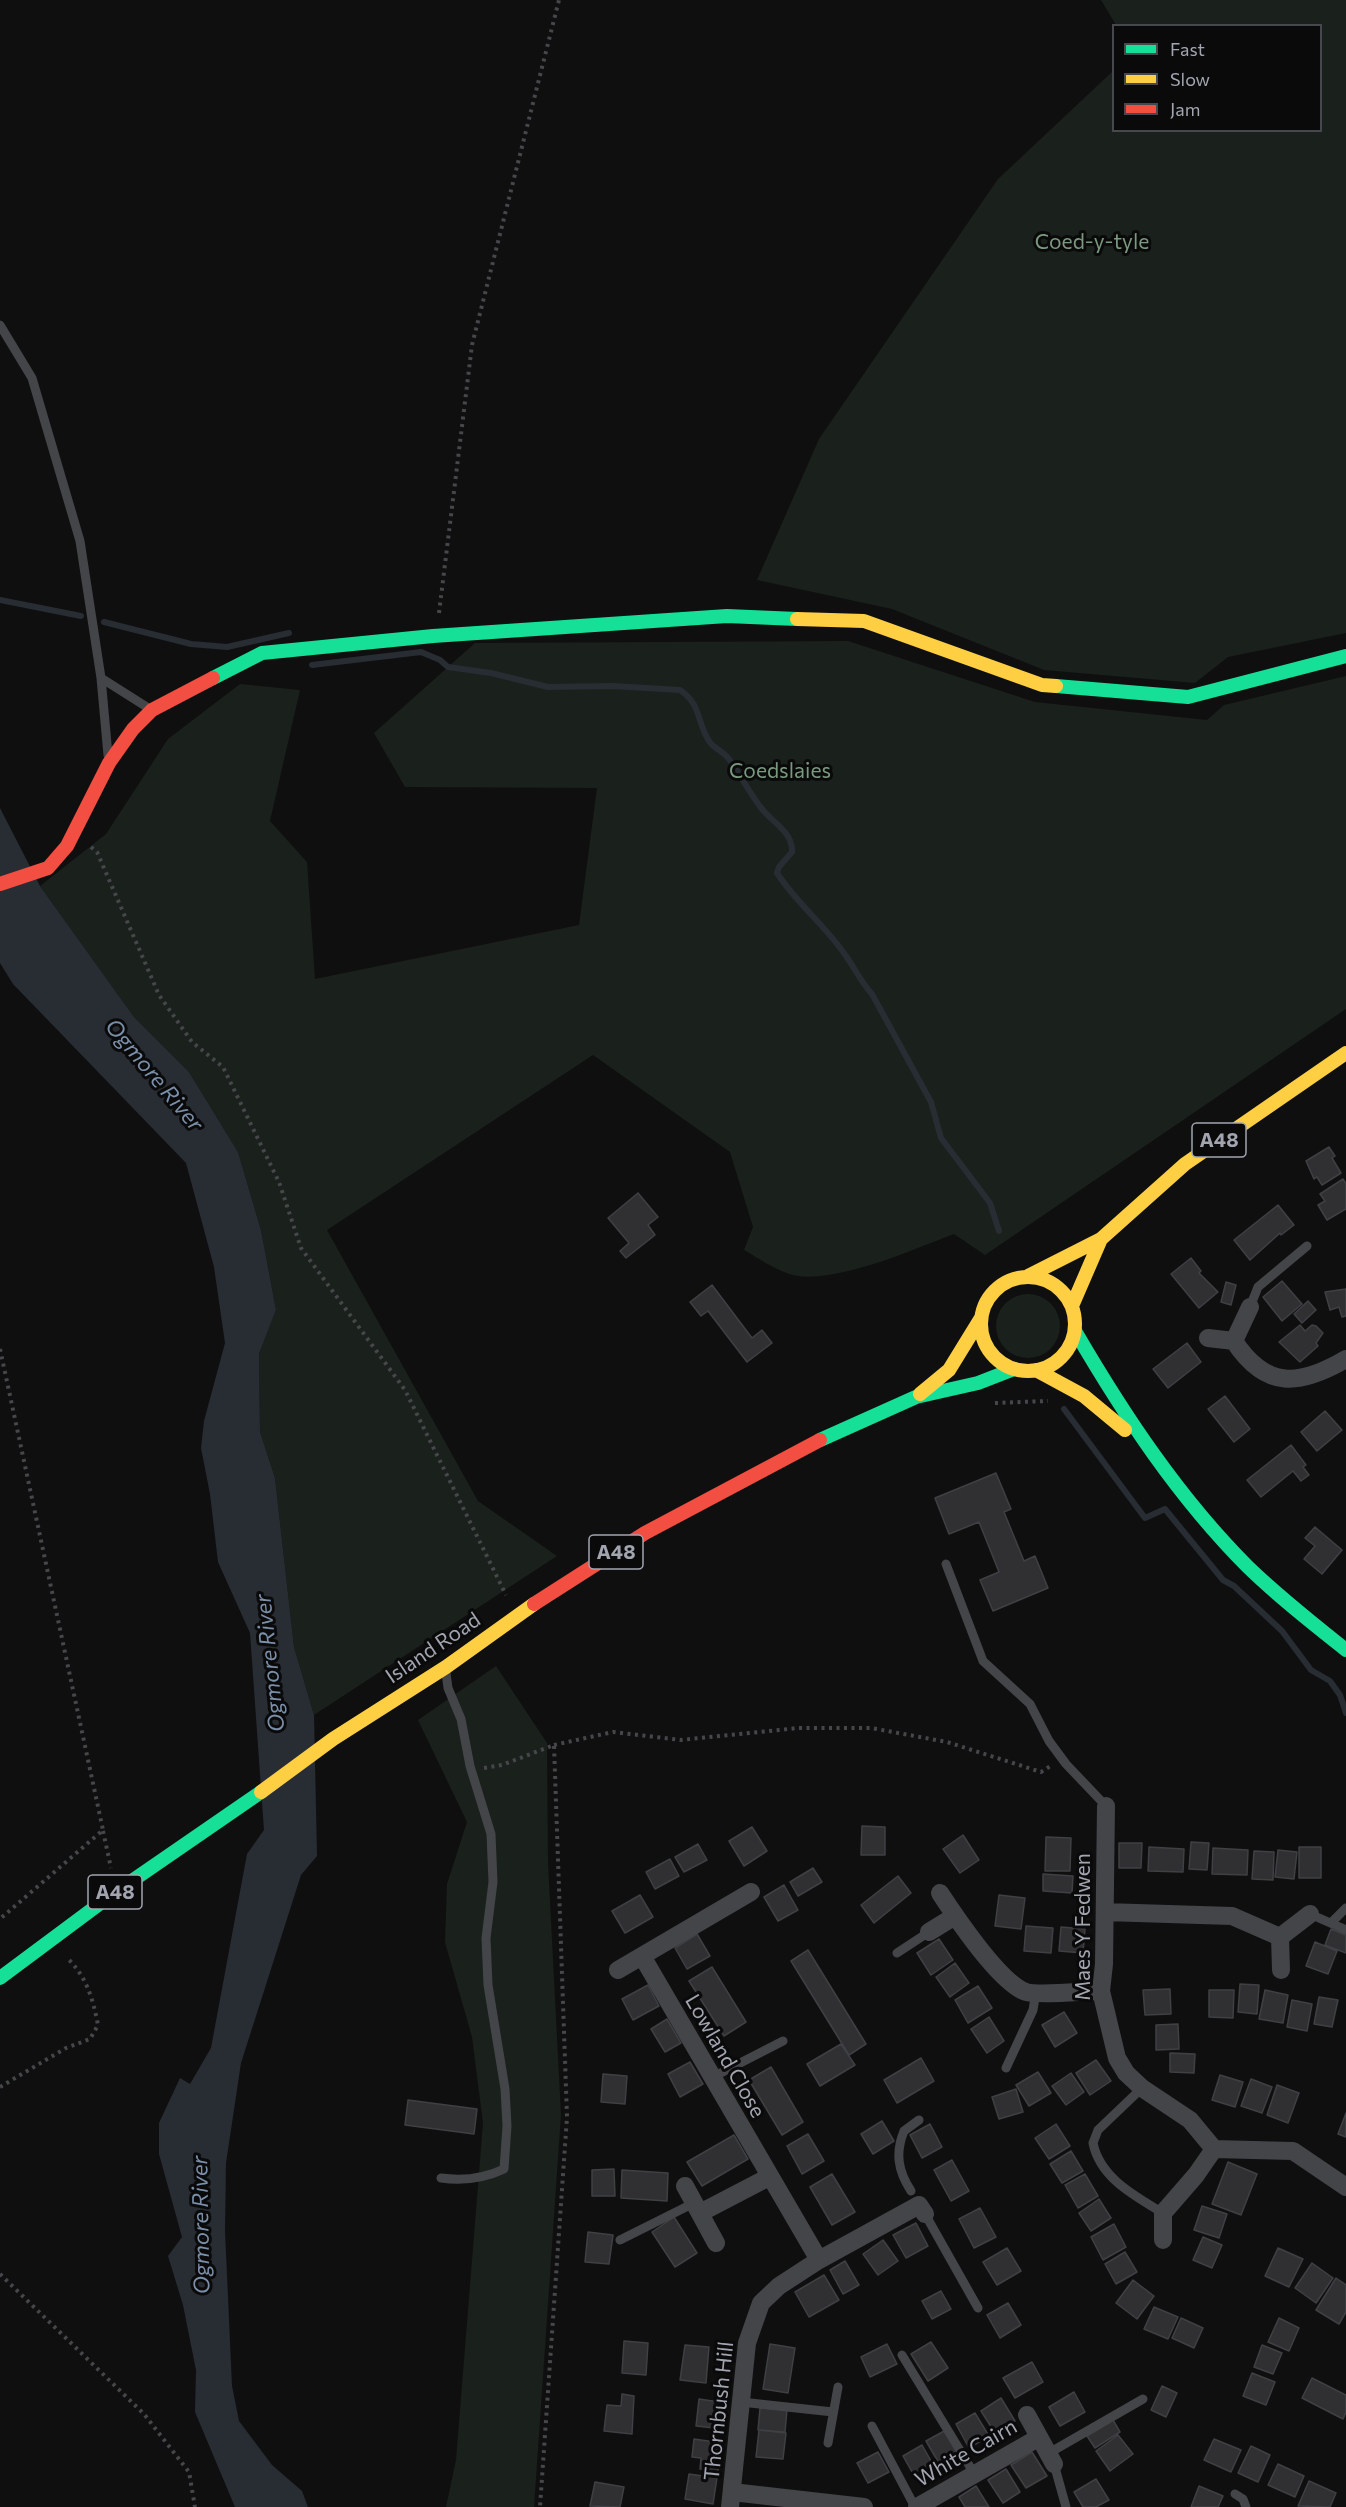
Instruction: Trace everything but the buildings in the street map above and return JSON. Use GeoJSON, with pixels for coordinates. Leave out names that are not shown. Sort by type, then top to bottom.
{"type":"FeatureCollection","features":[{"type":"Feature","properties":{"kind":"main road"},"geometry":{"type":"LineString","coordinates":[[0,884],[48,868],[75,833],[109,764],[133,729],[152,710],[262,653],[433,636],[727,616],[864,621],[1042,685],[1188,698],[1346,656]]}},
{"type":"Feature","properties":{"kind":"main road","name":"A48"},"geometry":{"type":"LineString","coordinates":[[1028,1276],[1101,1239],[1185,1164],[1346,1053]]}},
{"type":"Feature","properties":{"kind":"main road","name":"A48"},"geometry":{"type":"LineString","coordinates":[[1072,1306],[1101,1239]]}},
{"type":"Feature","properties":{"kind":"main road"},"geometry":{"type":"LineString","coordinates":[[1075,1331],[1065,1352],[1047,1367],[1036,1370],[1014,1369],[993,1355],[981,1331],[981,1318],[993,1293],[1003,1284],[1028,1276],[1055,1285],[1072,1306],[1075,1331],[1107,1388],[1156,1458],[1236,1554],[1297,1612],[1346,1650]]}},
{"type":"Feature","properties":{"kind":"main road","name":"Island Road"},"geometry":{"type":"LineString","coordinates":[[916,1397],[948,1370],[981,1318]]}},
{"type":"Feature","properties":{"kind":"main road","name":"Island Road"},"geometry":{"type":"LineString","coordinates":[[0,1978],[121,1888],[234,1812],[333,1739],[446,1667],[516,1615],[645,1533],[829,1435],[916,1397],[978,1383],[1014,1369]]}},
{"type":"Feature","properties":{"kind":"main road"},"geometry":{"type":"LineString","coordinates":[[1036,1370],[1064,1381],[1084,1394],[1156,1458]]}},
{"type":"Feature","properties":{"kind":"street"},"geometry":{"type":"LineString","coordinates":[[1234,1341],[1250,1307]]}},
{"type":"Feature","properties":{"kind":"street"},"geometry":{"type":"LineString","coordinates":[[1208,1338],[1234,1341]]}},
{"type":"Feature","properties":{"kind":"street"},"geometry":{"type":"LineString","coordinates":[[1234,1341],[1245,1358],[1264,1373],[1297,1380],[1346,1359]]}},
{"type":"Feature","properties":{"kind":"street","name":"Maes Y Fedwen"},"geometry":{"type":"LineString","coordinates":[[1106,1806],[1104,1964],[1101,1991],[1117,2058],[1126,2073],[1143,2088],[1190,2120],[1214,2149]]}},
{"type":"Feature","properties":{"kind":"street"},"geometry":{"type":"LineString","coordinates":[[618,1970],[752,1892]]}},
{"type":"Feature","properties":{"kind":"street"},"geometry":{"type":"LineString","coordinates":[[940,1893],[955,1916],[1002,1974],[1026,1992],[1101,1991]]}},
{"type":"Feature","properties":{"kind":"street"},"geometry":{"type":"LineString","coordinates":[[1105,1912],[1232,1916],[1280,1937]]}},
{"type":"Feature","properties":{"kind":"street"},"geometry":{"type":"LineString","coordinates":[[1280,1937],[1310,1914]]}},
{"type":"Feature","properties":{"kind":"street"},"geometry":{"type":"LineString","coordinates":[[929,1932],[955,1916]]}},
{"type":"Feature","properties":{"kind":"street"},"geometry":{"type":"LineString","coordinates":[[1280,1937],[1281,1970]]}},
{"type":"Feature","properties":{"kind":"street","name":"Lowland Close"},"geometry":{"type":"LineString","coordinates":[[642,1956],[819,2260]]}},
{"type":"Feature","properties":{"kind":"street"},"geometry":{"type":"LineString","coordinates":[[1162,2240],[1163,2213],[1196,2175],[1214,2149],[1293,2151],[1346,2187]]}},
{"type":"Feature","properties":{"kind":"street"},"geometry":{"type":"LineString","coordinates":[[697,2208],[769,2177]]}},
{"type":"Feature","properties":{"kind":"street"},"geometry":{"type":"LineString","coordinates":[[685,2186],[716,2243]]}},
{"type":"Feature","properties":{"kind":"street","name":"Thornbush Hill"},"geometry":{"type":"LineString","coordinates":[[731,2500],[747,2343],[761,2304],[779,2286],[819,2260],[918,2203]]}},
{"type":"Feature","properties":{"kind":"street"},"geometry":{"type":"LineString","coordinates":[[1027,2415],[1047,2452]]}},
{"type":"Feature","properties":{"kind":"street","name":"White Cairn"},"geometry":{"type":"LineString","coordinates":[[916,2507],[975,2475],[1047,2452]]}},
{"type":"Feature","properties":{"kind":"street"},"geometry":{"type":"LineString","coordinates":[[731,2500],[864,2507]]}},
{"type":"Feature","properties":{"kind":"lane"},"geometry":{"type":"LineString","coordinates":[[0,325],[32,378],[80,541],[101,678],[109,764]]}},
{"type":"Feature","properties":{"kind":"lane"},"geometry":{"type":"LineString","coordinates":[[101,678],[152,710]]}},
{"type":"Feature","properties":{"kind":"lane"},"geometry":{"type":"LineString","coordinates":[[1250,1307],[1258,1287],[1307,1246]]}},
{"type":"Feature","properties":{"kind":"lane"},"geometry":{"type":"LineString","coordinates":[[946,1564],[983,1661],[1030,1704],[1049,1741],[1062,1759],[1106,1806]]}},
{"type":"Feature","properties":{"kind":"lane"},"geometry":{"type":"LineString","coordinates":[[441,2178],[470,2179],[491,2175],[504,2169],[506,2149],[505,2089],[488,1985],[486,1938],[493,1882],[491,1834],[471,1770],[461,1719],[448,1688],[446,1667]]}},
{"type":"Feature","properties":{"kind":"lane"},"geometry":{"type":"LineString","coordinates":[[1331,1923],[1346,1908]]}},
{"type":"Feature","properties":{"kind":"lane"},"geometry":{"type":"LineString","coordinates":[[1310,1914],[1346,1930]]}},
{"type":"Feature","properties":{"kind":"lane"},"geometry":{"type":"LineString","coordinates":[[897,1953],[929,1932]]}},
{"type":"Feature","properties":{"kind":"lane"},"geometry":{"type":"LineString","coordinates":[[1006,2068],[1033,2010],[1036,1992]]}},
{"type":"Feature","properties":{"kind":"lane"},"geometry":{"type":"LineString","coordinates":[[711,2078],[783,2041]]}},
{"type":"Feature","properties":{"kind":"lane"},"geometry":{"type":"LineString","coordinates":[[1143,2088],[1098,2130],[1093,2143],[1101,2163],[1124,2189],[1163,2213]]}},
{"type":"Feature","properties":{"kind":"lane"},"geometry":{"type":"LineString","coordinates":[[919,2120],[904,2131],[898,2151],[899,2169],[978,2308]]}},
{"type":"Feature","properties":{"kind":"lane"},"geometry":{"type":"LineString","coordinates":[[620,2240],[697,2208]]}},
{"type":"Feature","properties":{"kind":"lane"},"geometry":{"type":"LineString","coordinates":[[902,2355],[975,2475]]}},
{"type":"Feature","properties":{"kind":"lane"},"geometry":{"type":"LineString","coordinates":[[828,2443],[838,2387]]}},
{"type":"Feature","properties":{"kind":"lane"},"geometry":{"type":"LineString","coordinates":[[1066,2507],[1047,2452],[1143,2399]]}},
{"type":"Feature","properties":{"kind":"lane"},"geometry":{"type":"LineString","coordinates":[[741,2402],[833,2412]]}},
{"type":"Feature","properties":{"kind":"lane"},"geometry":{"type":"LineString","coordinates":[[872,2426],[916,2507]]}},
{"type":"Feature","properties":{"kind":"lane"},"geometry":{"type":"LineString","coordinates":[[1235,2494],[1243,2499],[1246,2507]]}},
{"type":"Feature","properties":{"kind":"path"},"geometry":{"type":"LineString","coordinates":[[433,636],[437,629],[472,345],[559,0]]}},
{"type":"Feature","properties":{"kind":"path"},"geometry":{"type":"LineString","coordinates":[[75,833],[97,852],[159,995],[192,1042],[223,1067],[279,1182],[301,1248],[405,1390],[516,1615]]}},
{"type":"Feature","properties":{"kind":"path"},"geometry":{"type":"LineString","coordinates":[[0,1349],[110,1866],[121,1888]]}},
{"type":"Feature","properties":{"kind":"path"},"geometry":{"type":"LineString","coordinates":[[978,1383],[982,1403],[1037,1400],[1052,1402]]}},
{"type":"Feature","properties":{"kind":"path"},"geometry":{"type":"LineString","coordinates":[[471,1770],[502,1765],[554,1745],[613,1732],[681,1740],[798,1728],[871,1728],[947,1742],[1041,1772],[1062,1759]]}},
{"type":"Feature","properties":{"kind":"path"},"geometry":{"type":"LineString","coordinates":[[540,2507],[567,2117],[554,1745]]}},
{"type":"Feature","properties":{"kind":"path"},"geometry":{"type":"LineString","coordinates":[[0,1919],[103,1830]]}},
{"type":"Feature","properties":{"kind":"path"},"geometry":{"type":"LineString","coordinates":[[0,2087],[66,2048],[90,2039],[98,2025],[92,1995],[75,1965],[64,1955]]}},
{"type":"Feature","properties":{"kind":"path"},"geometry":{"type":"LineString","coordinates":[[0,2274],[144,2414],[189,2472],[195,2507]]}},
{"type":"Feature","properties":{"kind":"green space","name":"Coed-y-tyle"},"geometry":{"type":"Polygon","coordinates":[[[1101,0],[1346,0],[1346,633],[1228,657],[1195,683],[1044,670],[892,609],[757,580],[819,439],[998,179],[1112,72],[1112,132],[1322,132],[1322,24],[1115,24],[1101,0]]]}},
{"type":"Feature","properties":{"kind":"green space","name":"Coedslaies"},"geometry":{"type":"Polygon","coordinates":[[[848,641],[1035,702],[1207,720],[1224,705],[1346,676],[1346,1009],[985,1255],[954,1234],[895,1257],[849,1271],[806,1277],[778,1269],[744,1250],[753,1227],[730,1152],[593,1055],[327,1230],[478,1501],[557,1556],[314,1715],[294,1647],[275,1478],[260,1432],[259,1354],[276,1310],[261,1230],[238,1152],[189,1072],[134,1017],[40,886],[106,834],[168,739],[240,684],[300,690],[270,821],[307,862],[315,979],[579,925],[597,788],[405,787],[374,733],[475,643],[848,641]]]}},
{"type":"Feature","properties":{"kind":"green space"},"geometry":{"type":"Polygon","coordinates":[[[1022,1294],[1034,1294],[1051,1303],[1058,1314],[1060,1326],[1058,1338],[1051,1349],[1034,1358],[1022,1358],[1010,1353],[1001,1344],[996,1332],[996,1320],[1001,1308],[1010,1299],[1022,1294]]]}},
{"type":"Feature","properties":{"kind":"green space"},"geometry":{"type":"Polygon","coordinates":[[[496,1666],[547,1743],[548,1863],[561,2115],[534,2507],[446,2507],[456,2460],[483,2123],[472,2037],[445,1942],[447,1884],[467,1822],[418,1720],[496,1666]]]}},
{"type":"Feature","properties":{"kind":"water","name":"Ogmore River"},"geometry":{"type":"Polygon","coordinates":[[[0,808],[40,886],[134,1017],[189,1072],[238,1152],[261,1230],[276,1310],[259,1354],[260,1432],[275,1478],[294,1647],[314,1715],[317,1856],[301,1875],[241,2063],[226,2163],[225,2231],[232,2386],[239,2421],[272,2465],[302,2491],[308,2507],[235,2507],[195,2412],[196,2370],[183,2305],[168,2256],[182,2237],[159,2154],[159,2123],[180,2078],[190,2084],[211,2048],[247,1854],[264,1830],[250,1633],[218,1562],[210,1494],[201,1448],[204,1421],[225,1343],[214,1267],[186,1163],[13,984],[0,963],[0,808]]]}},
{"type":"Feature","properties":{"kind":"waterway"},"geometry":{"type":"LineString","coordinates":[[0,600],[81,616]]}},
{"type":"Feature","properties":{"kind":"waterway"},"geometry":{"type":"LineString","coordinates":[[104,622],[191,644],[227,647],[289,633]]}},
{"type":"Feature","properties":{"kind":"waterway"},"geometry":{"type":"LineString","coordinates":[[312,665],[421,652],[440,660],[448,667],[491,673],[548,687],[613,686],[680,690],[692,701],[709,741],[729,759],[757,803],[786,833],[792,852],[779,867],[777,873],[793,895],[838,945],[872,994],[931,1102],[941,1138],[990,1203],[999,1231]]}},
{"type":"Feature","properties":{"kind":"waterway"},"geometry":{"type":"LineString","coordinates":[[1064,1409],[1145,1518],[1165,1509],[1223,1580],[1234,1586],[1282,1631],[1311,1670],[1330,1681],[1340,1695],[1346,1713]]}},
{"type":"Feature","properties":{"kind":"traffic: fast"},"geometry":{"type":"LineString","coordinates":[[213,678],[262,653],[433,636],[727,616],[797,619]]}},
{"type":"Feature","properties":{"kind":"traffic: fast"},"geometry":{"type":"LineString","coordinates":[[1056,686],[1188,697],[1346,656]]}},
{"type":"Feature","properties":{"kind":"traffic: fast"},"geometry":{"type":"LineString","coordinates":[[1075,1331],[1113,1394],[1154,1455],[1199,1513],[1248,1567],[1346,1650]]}},
{"type":"Feature","properties":{"kind":"traffic: fast"},"geometry":{"type":"LineString","coordinates":[[820,1440],[916,1397],[978,1383],[1014,1369]]}},
{"type":"Feature","properties":{"kind":"traffic: fast"},"geometry":{"type":"LineString","coordinates":[[0,1978],[110,1896],[261,1792]]}},
{"type":"Feature","properties":{"kind":"traffic: slow"},"geometry":{"type":"LineString","coordinates":[[797,619],[864,621],[1042,685],[1056,686]]}},
{"type":"Feature","properties":{"kind":"traffic: slow"},"geometry":{"type":"LineString","coordinates":[[1028,1276],[1101,1239],[1185,1164],[1346,1053]]}},
{"type":"Feature","properties":{"kind":"traffic: slow"},"geometry":{"type":"LineString","coordinates":[[1072,1306],[1101,1239]]}},
{"type":"Feature","properties":{"kind":"traffic: slow"},"geometry":{"type":"LineString","coordinates":[[1028,1277],[1046,1281],[1061,1291],[1071,1306],[1075,1324],[1071,1342],[1061,1357],[1046,1367],[1028,1371],[1010,1367],[995,1357],[985,1342],[981,1324],[985,1306],[995,1291],[1010,1281],[1028,1277]]}},
{"type":"Feature","properties":{"kind":"traffic: slow"},"geometry":{"type":"LineString","coordinates":[[920,1394],[949,1370],[981,1318]]}},
{"type":"Feature","properties":{"kind":"traffic: slow"},"geometry":{"type":"LineString","coordinates":[[1036,1370],[1084,1396],[1125,1430]]}},
{"type":"Feature","properties":{"kind":"traffic: slow"},"geometry":{"type":"LineString","coordinates":[[261,1792],[333,1739],[446,1667],[534,1604]]}},
{"type":"Feature","properties":{"kind":"traffic: jam"},"geometry":{"type":"LineString","coordinates":[[0,884],[48,868],[67,846],[109,763],[133,729],[152,710],[213,678]]}},
{"type":"Feature","properties":{"kind":"traffic: jam"},"geometry":{"type":"LineString","coordinates":[[534,1604],[645,1533],[820,1440]]}}]}
